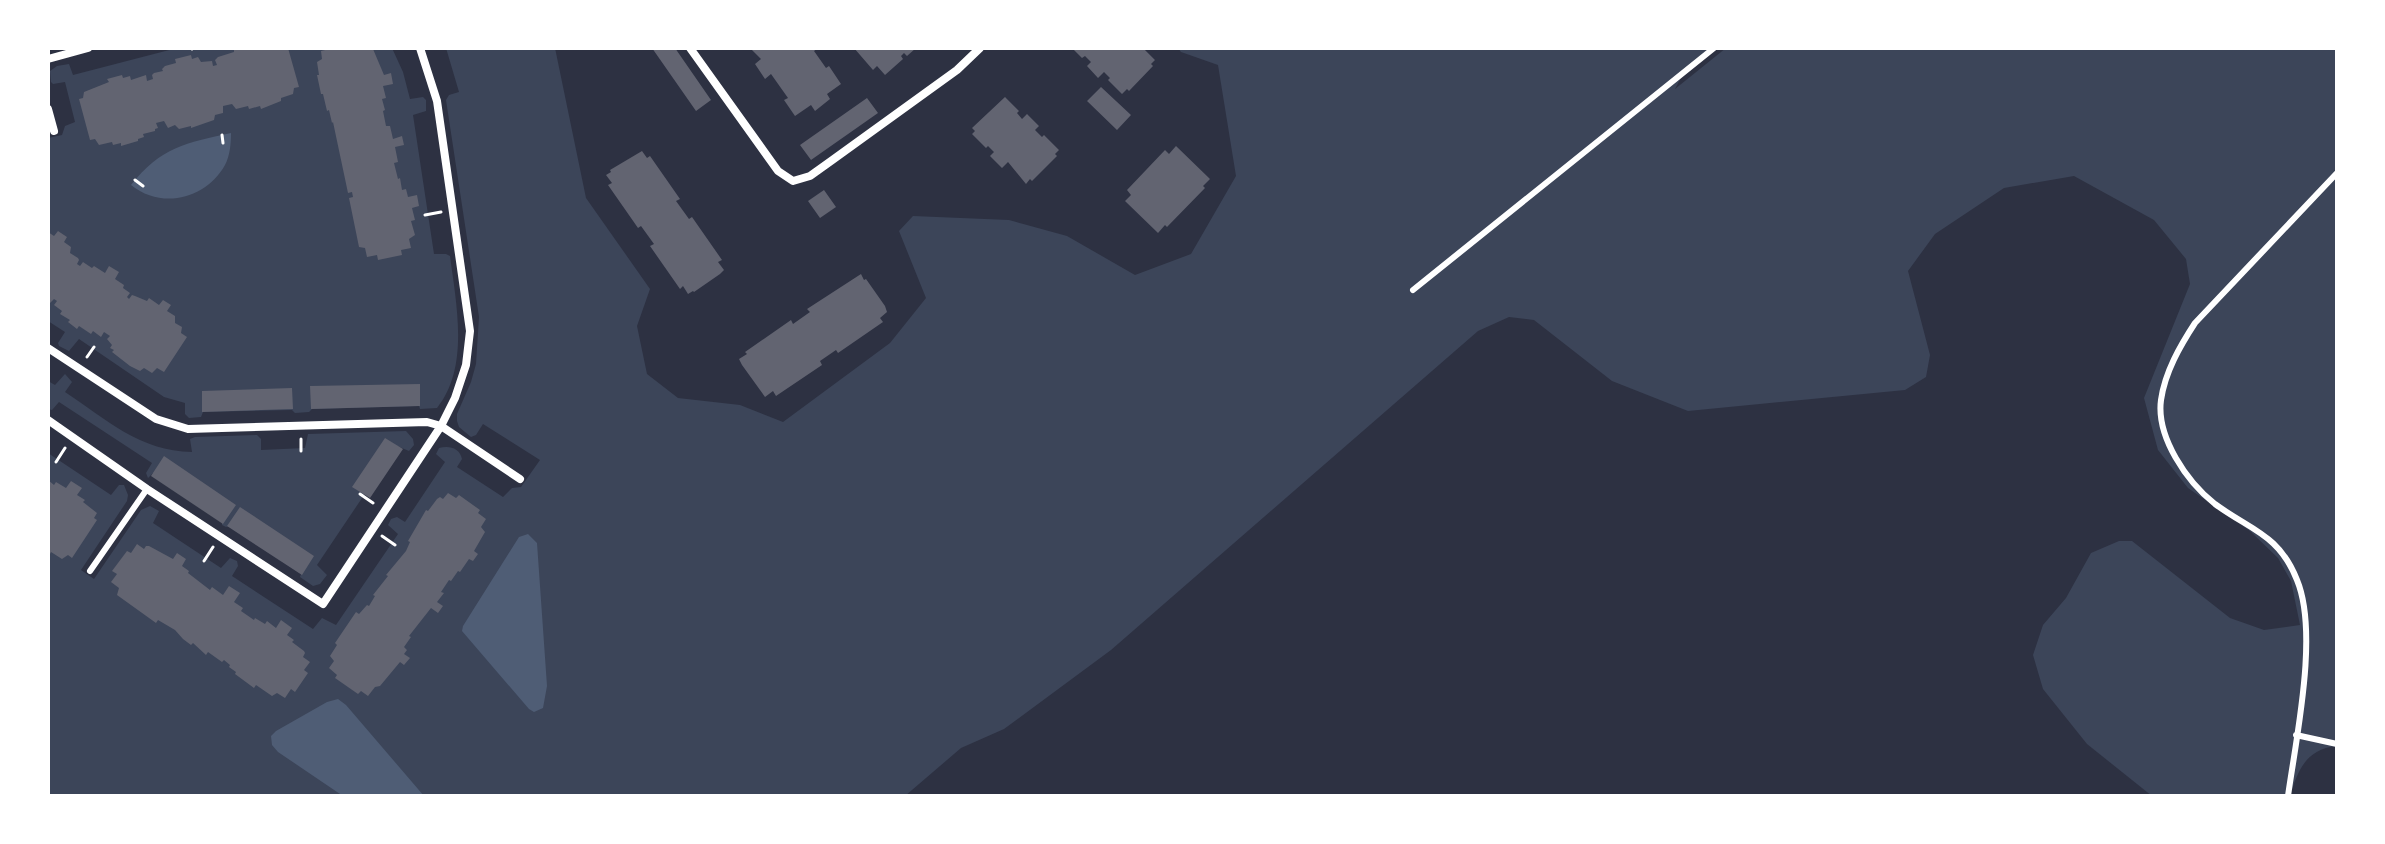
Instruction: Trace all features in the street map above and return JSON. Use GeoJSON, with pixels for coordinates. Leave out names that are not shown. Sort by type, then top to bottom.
{"type":"FeatureCollection","features":[{"type":"Feature","properties":{"kind":"street"},"geometry":{"type":"LineString","coordinates":[[48,59],[88,48]]}},
{"type":"Feature","properties":{"kind":"street"},"geometry":{"type":"LineString","coordinates":[[48,420],[323,604],[441,426],[466,365],[470,331],[437,101],[420,48]]}},
{"type":"Feature","properties":{"kind":"street"},"geometry":{"type":"LineString","coordinates":[[690,48],[778,171],[793,181],[810,176],[957,70],[980,48]]}},
{"type":"Feature","properties":{"kind":"street"},"geometry":{"type":"LineString","coordinates":[[48,109],[54,131]]}},
{"type":"Feature","properties":{"kind":"street"},"geometry":{"type":"LineString","coordinates":[[48,348],[156,419],[188,429],[422,422],[441,426],[520,479]]}},
{"type":"Feature","properties":{"kind":"lane"},"geometry":{"type":"LineString","coordinates":[[1413,290],[1714,48]]}},
{"type":"Feature","properties":{"kind":"lane"},"geometry":{"type":"LineString","coordinates":[[2288,796],[2307,626],[2299,582],[2286,555],[2262,532],[2215,503],[2181,468],[2163,424],[2161,401],[2168,373],[2195,323],[2337,173]]}},
{"type":"Feature","properties":{"kind":"lane"},"geometry":{"type":"LineString","coordinates":[[90,571],[147,489]]}},
{"type":"Feature","properties":{"kind":"lane"},"geometry":{"type":"LineString","coordinates":[[2296,735],[2337,744]]}},
{"type":"Feature","properties":{"kind":"path"},"geometry":{"type":"LineString","coordinates":[[222,135],[223,143]]}},
{"type":"Feature","properties":{"kind":"path"},"geometry":{"type":"LineString","coordinates":[[135,180],[143,186]]}},
{"type":"Feature","properties":{"kind":"path"},"geometry":{"type":"LineString","coordinates":[[56,462],[72,437]]}},
{"type":"Feature","properties":{"kind":"shaded area"},"geometry":{"type":"Polygon","coordinates":[[[177,48],[392,48],[410,99],[423,97],[426,100],[426,111],[413,115],[434,254],[450,256],[455,294],[458,334],[454,374],[437,408],[312,409],[295,413],[292,410],[203,412],[201,417],[189,418],[185,414],[185,403],[164,397],[79,339],[69,351],[59,346],[65,332],[48,321],[48,138],[62,135],[65,126],[75,122],[65,82],[53,84],[50,71],[69,64],[73,75],[177,48]]]}},
{"type":"Feature","properties":{"kind":"shaded area"},"geometry":{"type":"Polygon","coordinates":[[[446,48],[555,48],[586,198],[650,289],[637,326],[647,374],[678,398],[740,405],[783,422],[890,343],[926,298],[899,231],[913,216],[1009,220],[1067,236],[1135,275],[1191,254],[1236,176],[1218,65],[1181,52],[1178,48],[1710,48],[1686,68],[1675,89],[1726,48],[2337,48],[2337,746],[2318,751],[2305,762],[2290,796],[2152,796],[2087,744],[2043,689],[2033,655],[2043,625],[2066,598],[2091,553],[2119,541],[2132,541],[2230,618],[2264,630],[2300,625],[2291,581],[2278,558],[2250,531],[2188,488],[2158,450],[2144,398],[2190,284],[2186,259],[2154,220],[2074,176],[2004,188],[1935,234],[1908,271],[1930,355],[1926,377],[1905,390],[1688,411],[1612,381],[1534,320],[1509,317],[1478,331],[1111,650],[1004,729],[961,748],[905,796],[48,796],[48,453],[111,495],[119,485],[124,485],[128,495],[81,570],[94,579],[141,510],[150,506],[159,511],[153,523],[221,568],[230,558],[237,561],[238,566],[232,576],[313,629],[322,618],[336,625],[398,534],[388,525],[391,519],[397,517],[405,522],[445,462],[436,454],[439,448],[456,450],[462,459],[457,467],[503,497],[512,488],[521,487],[540,460],[483,424],[471,437],[459,427],[457,421],[476,364],[479,317],[446,100],[449,95],[459,92],[446,48]]]}},
{"type":"Feature","properties":{"kind":"shaded area"},"geometry":{"type":"Polygon","coordinates":[[[231,133],[225,165],[217,177],[195,193],[169,199],[143,193],[131,185],[153,162],[175,148],[231,133]]]}},
{"type":"Feature","properties":{"kind":"shaded area"},"geometry":{"type":"Polygon","coordinates":[[[65,374],[72,382],[65,392],[125,432],[173,450],[192,452],[190,439],[195,437],[257,435],[261,439],[261,450],[305,448],[308,434],[406,431],[414,445],[409,451],[397,446],[317,565],[327,575],[320,584],[313,586],[300,577],[301,574],[230,526],[222,525],[153,473],[148,478],[146,473],[152,463],[59,402],[52,410],[48,409],[48,381],[55,385],[65,374]]]}},
{"type":"Feature","properties":{"kind":"shaded area"},"geometry":{"type":"Polygon","coordinates":[[[528,534],[537,543],[547,686],[543,708],[534,712],[462,631],[519,537],[528,534]]]}},
{"type":"Feature","properties":{"kind":"shaded area"},"geometry":{"type":"Polygon","coordinates":[[[338,699],[424,796],[343,796],[272,745],[271,736],[276,731],[338,699]]]}},
{"type":"Feature","properties":{"kind":"building"},"geometry":{"type":"Polygon","coordinates":[[[238,48],[288,48],[299,87],[281,101],[261,109],[260,106],[236,109],[232,104],[223,106],[223,113],[215,115],[214,120],[191,128],[179,129],[175,125],[168,128],[164,121],[156,123],[158,128],[155,131],[121,146],[121,143],[113,145],[112,142],[99,145],[95,139],[90,140],[79,99],[83,98],[84,92],[109,82],[107,79],[122,75],[123,78],[130,76],[131,80],[146,75],[147,81],[153,79],[154,73],[176,63],[175,59],[191,55],[192,59],[198,57],[201,62],[212,61],[213,66],[217,65],[215,60],[218,57],[238,48]]]}},
{"type":"Feature","properties":{"kind":"building"},"geometry":{"type":"Polygon","coordinates":[[[333,48],[373,49],[384,75],[391,73],[393,84],[383,86],[386,126],[390,126],[393,139],[402,136],[404,145],[395,147],[398,162],[394,163],[402,190],[406,189],[408,197],[417,195],[419,206],[412,208],[415,220],[411,221],[415,235],[409,239],[411,248],[401,250],[402,255],[378,260],[377,255],[367,257],[365,248],[359,247],[349,198],[353,197],[352,192],[348,193],[333,122],[317,75],[321,51],[333,48]]]}},
{"type":"Feature","properties":{"kind":"building"},"geometry":{"type":"Polygon","coordinates":[[[652,48],[675,48],[711,100],[696,111],[652,48]]]}},
{"type":"Feature","properties":{"kind":"building"},"geometry":{"type":"Polygon","coordinates":[[[750,48],[818,48],[814,51],[841,84],[827,94],[830,99],[815,111],[811,105],[795,116],[784,100],[788,98],[771,74],[765,79],[755,64],[761,59],[750,48]]]}},
{"type":"Feature","properties":{"kind":"building"},"geometry":{"type":"Polygon","coordinates":[[[854,48],[916,48],[907,56],[904,53],[901,56],[903,59],[885,75],[877,66],[873,70],[854,48]]]}},
{"type":"Feature","properties":{"kind":"building"},"geometry":{"type":"Polygon","coordinates":[[[1072,48],[1143,48],[1155,60],[1129,91],[1127,89],[1122,94],[1104,72],[1098,78],[1087,66],[1091,62],[1072,48]]]}},
{"type":"Feature","properties":{"kind":"building"},"geometry":{"type":"Polygon","coordinates":[[[1101,87],[1131,115],[1117,130],[1087,101],[1101,87]]]}},
{"type":"Feature","properties":{"kind":"building"},"geometry":{"type":"Polygon","coordinates":[[[1005,97],[1019,111],[1017,113],[1022,119],[1027,114],[1039,126],[1035,130],[1059,150],[1055,154],[1057,156],[1026,184],[1008,162],[1002,168],[990,156],[994,152],[972,134],[975,131],[972,128],[1005,97]]]}},
{"type":"Feature","properties":{"kind":"building"},"geometry":{"type":"Polygon","coordinates":[[[867,98],[878,113],[811,160],[800,145],[867,98]]]}},
{"type":"Feature","properties":{"kind":"building"},"geometry":{"type":"Polygon","coordinates":[[[1176,146],[1210,179],[1203,186],[1205,188],[1158,233],[1125,201],[1131,195],[1127,190],[1165,150],[1169,154],[1176,146]]]}},
{"type":"Feature","properties":{"kind":"building"},"geometry":{"type":"Polygon","coordinates":[[[642,151],[647,158],[650,156],[680,199],[676,201],[689,219],[692,217],[722,260],[718,262],[724,270],[694,292],[688,294],[683,286],[680,289],[650,246],[654,244],[641,226],[638,228],[608,185],[612,183],[606,175],[610,170],[642,151]]]}},
{"type":"Feature","properties":{"kind":"building"},"geometry":{"type":"Polygon","coordinates":[[[824,190],[836,207],[820,218],[808,201],[824,190]]]}},
{"type":"Feature","properties":{"kind":"building"},"geometry":{"type":"Polygon","coordinates":[[[58,231],[67,237],[64,242],[71,247],[70,253],[78,258],[77,264],[80,266],[83,262],[105,273],[109,266],[119,272],[115,279],[130,293],[129,299],[132,295],[147,301],[149,298],[159,305],[163,300],[171,305],[167,311],[175,316],[175,323],[182,327],[181,333],[187,337],[164,372],[157,368],[152,373],[144,368],[140,371],[130,366],[112,352],[114,350],[107,339],[110,336],[104,332],[101,337],[93,331],[91,334],[79,326],[77,329],[60,314],[62,311],[54,305],[57,301],[54,299],[48,305],[48,232],[54,236],[58,231]]]}},
{"type":"Feature","properties":{"kind":"building"},"geometry":{"type":"Polygon","coordinates":[[[861,274],[885,306],[887,312],[880,318],[883,322],[838,353],[836,350],[820,361],[822,365],[776,396],[773,391],[765,397],[739,359],[861,274]]]}},
{"type":"Feature","properties":{"kind":"building"},"geometry":{"type":"Polygon","coordinates":[[[420,384],[420,406],[311,409],[310,386],[420,384]]]}},
{"type":"Feature","properties":{"kind":"building"},"geometry":{"type":"Polygon","coordinates":[[[292,388],[293,409],[202,412],[202,391],[292,388]]]}},
{"type":"Feature","properties":{"kind":"building"},"geometry":{"type":"Polygon","coordinates":[[[385,438],[403,449],[370,498],[352,487],[385,438]]]}},
{"type":"Feature","properties":{"kind":"building"},"geometry":{"type":"Polygon","coordinates":[[[164,456],[236,505],[223,524],[151,476],[164,456]]]}},
{"type":"Feature","properties":{"kind":"building"},"geometry":{"type":"Polygon","coordinates":[[[48,480],[66,488],[71,481],[82,488],[77,495],[97,513],[94,518],[97,520],[72,558],[68,555],[62,559],[48,552],[48,480]]]}},
{"type":"Feature","properties":{"kind":"building"},"geometry":{"type":"Polygon","coordinates":[[[448,493],[456,498],[459,495],[480,510],[478,513],[486,519],[481,527],[485,532],[474,551],[478,554],[449,580],[437,602],[443,606],[438,613],[431,608],[409,636],[404,654],[410,658],[404,665],[400,662],[368,696],[361,691],[358,694],[335,678],[337,675],[329,668],[334,661],[330,656],[337,645],[335,643],[356,612],[359,614],[369,606],[386,575],[406,551],[408,541],[426,510],[448,493]]]}},
{"type":"Feature","properties":{"kind":"building"},"geometry":{"type":"Polygon","coordinates":[[[240,507],[314,556],[302,575],[227,526],[240,507]]]}},
{"type":"Feature","properties":{"kind":"building"},"geometry":{"type":"Polygon","coordinates":[[[137,544],[144,549],[149,546],[173,559],[177,553],[186,559],[182,566],[188,573],[210,590],[212,587],[223,595],[229,586],[240,593],[234,602],[254,620],[265,624],[267,621],[276,628],[281,620],[292,628],[287,635],[304,651],[303,657],[310,662],[304,670],[308,673],[295,692],[291,689],[285,698],[277,693],[272,696],[256,685],[254,688],[235,674],[224,660],[222,662],[208,652],[206,655],[175,630],[158,620],[156,623],[117,595],[119,588],[111,582],[117,574],[112,571],[127,551],[131,553],[137,544]]]}}]}
